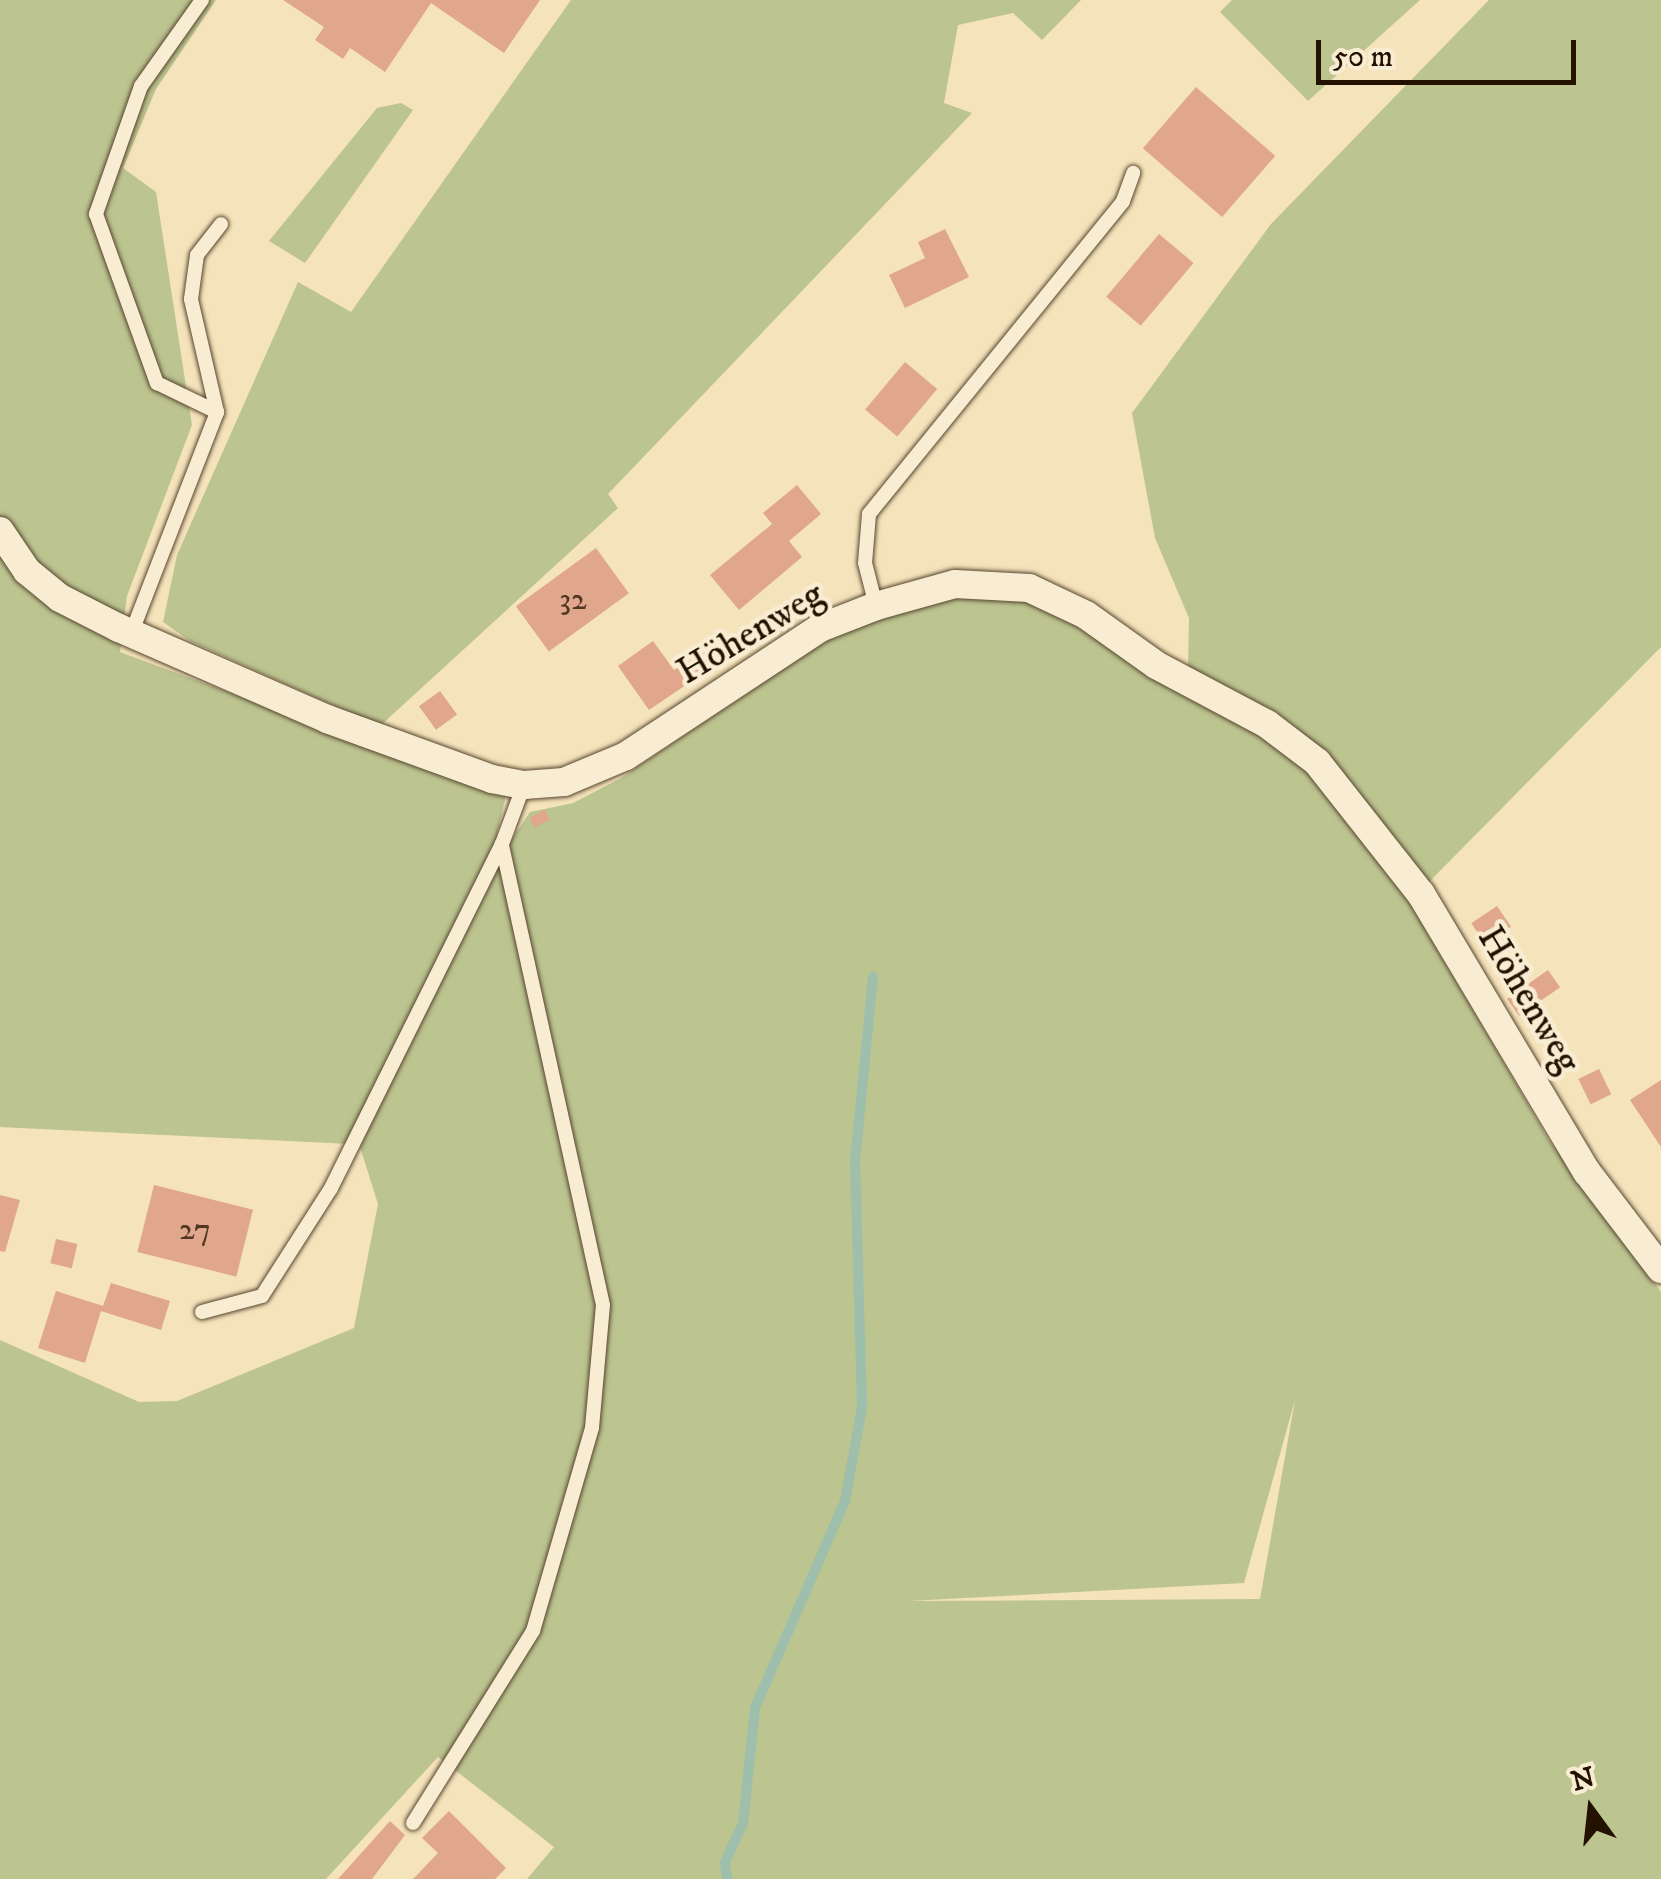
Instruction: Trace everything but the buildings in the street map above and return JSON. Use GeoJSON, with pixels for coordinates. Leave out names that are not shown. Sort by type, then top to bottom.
{"type":"FeatureCollection","features":[{"type":"Feature","properties":{"kind":"street","name":"Höhenweg"},"geometry":{"type":"LineString","coordinates":[[0,531],[27,571],[60,598],[130,634],[327,719],[524,785],[564,782],[626,756],[820,628],[876,606],[955,584],[1029,588],[1086,615],[1156,665],[1267,724],[1317,762],[1421,894],[1586,1172],[1661,1269]]}},
{"type":"Feature","properties":{"kind":"lane"},"geometry":{"type":"LineString","coordinates":[[202,0],[141,86],[96,214],[158,383],[217,412]]}},
{"type":"Feature","properties":{"kind":"lane"},"geometry":{"type":"LineString","coordinates":[[876,606],[865,564],[869,514],[1122,200],[1133,173]]}},
{"type":"Feature","properties":{"kind":"lane"},"geometry":{"type":"LineString","coordinates":[[130,634],[217,412],[191,299],[197,254],[221,224]]}},
{"type":"Feature","properties":{"kind":"lane"},"geometry":{"type":"LineString","coordinates":[[202,1312],[262,1296],[330,1188],[502,844],[524,785]]}},
{"type":"Feature","properties":{"kind":"lane"},"geometry":{"type":"LineString","coordinates":[[413,1823],[532,1631],[592,1428],[604,1304],[502,844]]}},
{"type":"Feature","properties":{"kind":"green space"},"geometry":{"type":"Polygon","coordinates":[[[0,0],[216,0],[156,89],[123,168],[156,192],[192,425],[127,596],[120,652],[506,795],[495,843],[349,1144],[0,1127],[0,0]]]}},
{"type":"Feature","properties":{"kind":"green space"},"geometry":{"type":"Polygon","coordinates":[[[571,0],[1081,0],[1042,40],[1013,13],[958,25],[944,103],[972,113],[608,494],[618,508],[380,726],[190,641],[163,622],[177,555],[298,282],[351,312],[571,0]]]}},
{"type":"Feature","properties":{"kind":"green space"},"geometry":{"type":"Polygon","coordinates":[[[1232,0],[1420,0],[1308,101],[1220,12],[1232,0]]]}},
{"type":"Feature","properties":{"kind":"green space"},"geometry":{"type":"Polygon","coordinates":[[[1489,0],[1661,0],[1661,647],[1427,884],[1361,795],[1306,736],[1276,712],[1188,673],[1189,618],[1155,538],[1132,413],[1271,224],[1489,0]]]}},
{"type":"Feature","properties":{"kind":"green space"},"geometry":{"type":"Polygon","coordinates":[[[401,103],[413,110],[305,263],[269,241],[377,108],[401,103]]]}},
{"type":"Feature","properties":{"kind":"green space"},"geometry":{"type":"Polygon","coordinates":[[[987,596],[1031,599],[1269,737],[1303,765],[1410,901],[1548,1139],[1661,1292],[1661,1879],[527,1879],[554,1847],[438,1757],[326,1879],[0,1879],[0,1340],[139,1402],[177,1401],[354,1328],[378,1204],[360,1147],[499,858],[530,812],[573,803],[621,778],[833,635],[945,600],[987,596]],[[1295,1400],[1244,1583],[909,1601],[1260,1599],[1295,1400]]]}},
{"type":"Feature","properties":{"kind":"waterway"},"geometry":{"type":"LineString","coordinates":[[727,1879],[725,1862],[743,1823],[755,1708],[845,1501],[862,1407],[855,1161],[873,977]]}}]}
